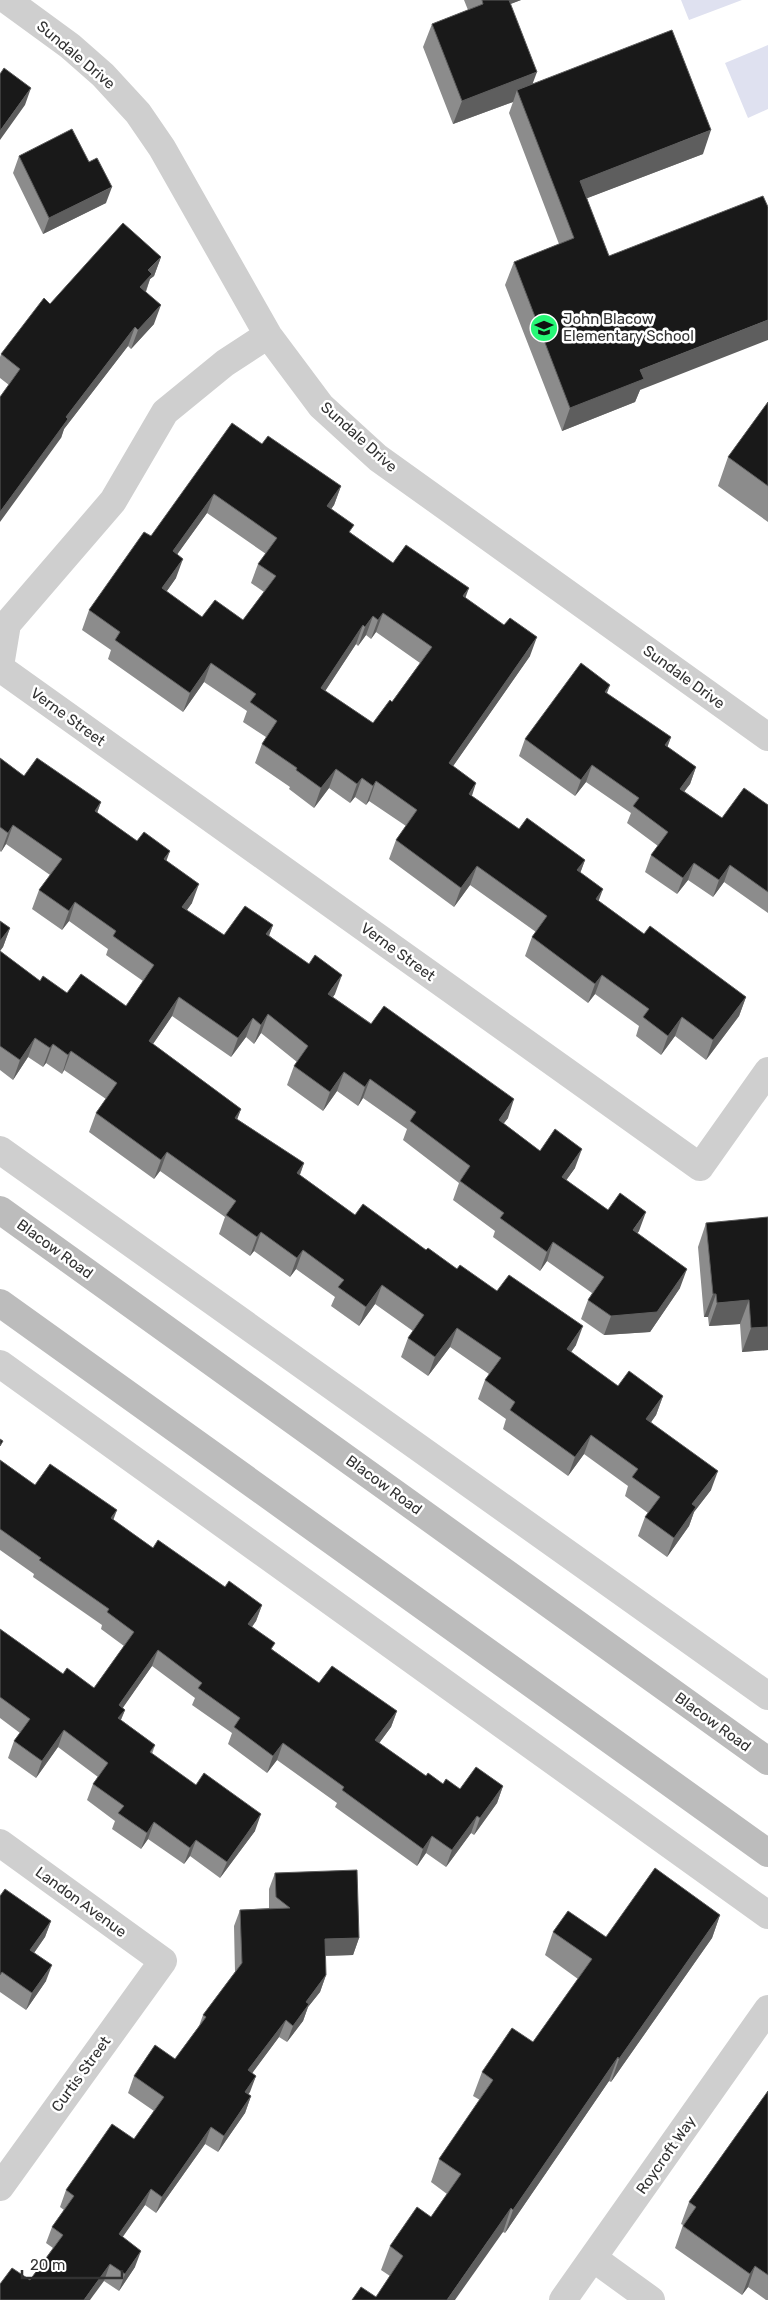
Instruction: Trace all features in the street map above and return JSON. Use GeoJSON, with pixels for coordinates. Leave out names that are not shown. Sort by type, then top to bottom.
{"type":"FeatureCollection","features":[{"type":"Feature","properties":{"kind":"main road","name":"Blacow Road"},"geometry":{"type":"LineString","coordinates":[[0,1210],[768,1761]]}},
{"type":"Feature","properties":{"kind":"main road"},"geometry":{"type":"LineString","coordinates":[[0,1303],[768,1853]]}},
{"type":"Feature","properties":{"kind":"street","name":"Sundale Drive"},"geometry":{"type":"LineString","coordinates":[[7,0],[84,58],[103,75],[138,113],[162,148],[268,334],[321,406],[378,458],[768,737]]}},
{"type":"Feature","properties":{"kind":"street","name":"Verne Street"},"geometry":{"type":"LineString","coordinates":[[268,334],[225,363],[165,412],[113,501],[7,624],[0,667],[700,1167],[768,1071]]}},
{"type":"Feature","properties":{"kind":"street"},"geometry":{"type":"LineString","coordinates":[[0,1150],[768,1696]]}},
{"type":"Feature","properties":{"kind":"street"},"geometry":{"type":"LineString","coordinates":[[0,1364],[768,1915]]}},
{"type":"Feature","properties":{"kind":"street","name":"Landon Avenue"},"geometry":{"type":"LineString","coordinates":[[0,1843],[163,1961]]}},
{"type":"Feature","properties":{"kind":"street","name":"Curtis Street"},"geometry":{"type":"LineString","coordinates":[[0,2187],[163,1961]]}},
{"type":"Feature","properties":{"kind":"street","name":"Roycroft Way"},"geometry":{"type":"LineString","coordinates":[[563,2300],[768,2009]]}},
{"type":"Feature","properties":{"kind":"street"},"geometry":{"type":"LineString","coordinates":[[593,2258],[652,2300]]}},
{"type":"Feature","properties":{"kind":"shaded area"},"geometry":{"type":"Polygon","coordinates":[[[681,0],[742,0],[689,20],[681,0]]]}},
{"type":"Feature","properties":{"kind":"shaded area"},"geometry":{"type":"Polygon","coordinates":[[[768,45],[768,109],[748,118],[725,63],[768,45]]]}},
{"type":"Feature","properties":{"kind":"building"},"geometry":{"type":"Polygon","coordinates":[[[482,0],[509,0],[537,72],[462,101],[432,24],[483,4],[482,0]]]}},
{"type":"Feature","properties":{"kind":"building"},"geometry":{"type":"Polygon","coordinates":[[[672,30],[711,130],[580,181],[609,256],[763,196],[768,207],[768,320],[640,370],[644,379],[570,408],[514,262],[574,238],[517,90],[672,30]]]}},
{"type":"Feature","properties":{"kind":"building"},"geometry":{"type":"Polygon","coordinates":[[[4,68],[31,88],[0,131],[0,74],[4,68]]]}},
{"type":"Feature","properties":{"kind":"building"},"geometry":{"type":"Polygon","coordinates":[[[72,129],[89,162],[97,158],[112,187],[49,218],[19,156],[72,129]]]}},
{"type":"Feature","properties":{"kind":"building"},"geometry":{"type":"Polygon","coordinates":[[[123,223],[161,257],[148,270],[152,274],[140,287],[161,305],[138,330],[135,327],[66,417],[68,419],[0,512],[0,397],[20,369],[1,354],[44,298],[50,304],[123,223]]]}},
{"type":"Feature","properties":{"kind":"building"},"geometry":{"type":"Polygon","coordinates":[[[768,402],[768,486],[728,457],[768,402]]]}},
{"type":"Feature","properties":{"kind":"building"},"geometry":{"type":"Polygon","coordinates":[[[232,423],[262,444],[268,436],[341,486],[327,506],[354,525],[349,532],[393,563],[406,545],[469,588],[463,596],[504,625],[510,618],[537,637],[449,763],[476,783],[469,794],[519,829],[527,818],[585,860],[577,870],[603,889],[596,899],[644,934],[650,926],[746,997],[713,1040],[682,1017],[668,1036],[643,1017],[649,1009],[602,975],[595,984],[532,937],[547,916],[477,866],[461,888],[396,840],[417,810],[376,781],[373,786],[362,778],[357,784],[336,769],[321,788],[296,770],[297,768],[262,744],[277,721],[250,702],[256,694],[211,663],[190,693],[115,640],[120,632],[89,610],[144,532],[151,536],[232,423]],[[214,494],[173,551],[183,559],[162,588],[202,617],[215,600],[243,620],[276,576],[258,564],[277,538],[214,494]],[[383,613],[378,620],[373,616],[365,627],[363,625],[321,688],[373,723],[390,700],[392,702],[432,647],[383,613]]]}},
{"type":"Feature","properties":{"kind":"building"},"geometry":{"type":"Polygon","coordinates":[[[581,663],[610,685],[605,692],[671,737],[665,745],[696,767],[680,789],[722,818],[744,788],[768,805],[768,892],[730,865],[719,880],[694,863],[683,878],[651,855],[668,832],[633,806],[639,798],[592,765],[581,780],[525,739],[581,663]]]}},
{"type":"Feature","properties":{"kind":"building"},"geometry":{"type":"Polygon","coordinates":[[[0,758],[24,776],[37,758],[101,802],[95,811],[137,841],[144,832],[170,851],[164,859],[199,884],[182,907],[224,935],[245,906],[273,925],[266,934],[309,964],[315,955],[342,975],[328,994],[371,1024],[384,1006],[514,1099],[499,1120],[540,1151],[555,1129],[582,1149],[562,1177],[608,1210],[620,1193],[646,1212],[633,1230],[687,1269],[657,1312],[611,1316],[588,1300],[604,1277],[553,1242],[547,1252],[500,1218],[504,1213],[460,1181],[470,1166],[410,1121],[416,1112],[370,1079],[365,1087],[344,1072],[330,1092],[294,1066],[308,1046],[268,1014],[261,1025],[253,1018],[238,1038],[179,997],[149,1041],[241,1109],[235,1118],[304,1163],[297,1173],[355,1215],[363,1204],[426,1250],[428,1248],[457,1269],[460,1265],[497,1291],[509,1275],[583,1326],[567,1349],[618,1386],[629,1371],[663,1396],[646,1419],[718,1471],[692,1504],[696,1507],[674,1538],[645,1517],[660,1497],[632,1477],[638,1469],[591,1435],[575,1457],[510,1410],[515,1402],[485,1380],[501,1358],[457,1328],[435,1357],[408,1338],[424,1315],[382,1285],[366,1307],[338,1287],[344,1280],[303,1250],[297,1258],[261,1232],[257,1237],[226,1215],[236,1201],[167,1152],[161,1160],[96,1113],[117,1083],[71,1051],[68,1055],[53,1044],[50,1048],[35,1038],[20,1060],[0,1046],[0,951],[40,981],[43,976],[67,993],[81,974],[126,1006],[154,965],[113,936],[116,931],[75,902],[69,911],[39,890],[62,859],[13,825],[8,833],[0,827],[0,758]]]}},
{"type":"Feature","properties":{"kind":"building"},"geometry":{"type":"Polygon","coordinates":[[[0,921],[10,928],[0,941],[0,921]]]}},
{"type":"Feature","properties":{"kind":"building"},"geometry":{"type":"Polygon","coordinates":[[[768,1217],[768,1327],[751,1328],[749,1300],[717,1303],[716,1294],[713,1294],[706,1223],[768,1217]]]}},
{"type":"Feature","properties":{"kind":"building"},"geometry":{"type":"Polygon","coordinates":[[[0,1460],[35,1485],[50,1464],[117,1510],[111,1518],[153,1548],[158,1540],[225,1587],[229,1581],[262,1605],[248,1624],[275,1643],[271,1649],[319,1683],[332,1666],[397,1711],[375,1740],[426,1776],[428,1773],[443,1784],[446,1779],[460,1789],[476,1767],[503,1786],[480,1818],[477,1816],[452,1850],[432,1836],[423,1849],[342,1790],[344,1787],[283,1743],[273,1756],[234,1727],[240,1718],[198,1688],[202,1683],[158,1650],[119,1705],[125,1710],[118,1718],[155,1745],[150,1752],[196,1785],[204,1773],[261,1814],[227,1862],[196,1840],[190,1848],[154,1822],[147,1833],[118,1813],[124,1806],[93,1784],[108,1763],[64,1730],[42,1761],[14,1741],[30,1719],[0,1697],[0,1629],[63,1674],[67,1668],[94,1688],[134,1632],[107,1612],[109,1609],[39,1560],[41,1558],[0,1529],[0,1460]]]}},
{"type":"Feature","properties":{"kind":"building"},"geometry":{"type":"Polygon","coordinates":[[[655,1868],[720,1915],[619,2059],[618,2057],[513,2210],[511,2208],[447,2300],[352,2300],[361,2287],[376,2297],[403,2256],[390,2246],[417,2207],[431,2217],[461,2174],[439,2159],[493,2080],[482,2072],[512,2028],[533,2042],[592,1959],[553,1932],[568,1911],[606,1937],[655,1868]]]}},
{"type":"Feature","properties":{"kind":"building"},"geometry":{"type":"Polygon","coordinates":[[[357,1870],[359,1938],[325,1939],[326,1975],[306,2002],[309,2004],[293,2026],[286,2020],[248,2070],[256,2076],[245,2092],[251,2096],[224,2136],[211,2127],[162,2197],[151,2189],[119,2234],[141,2251],[125,2274],[110,2264],[84,2300],[0,2300],[0,2284],[12,2268],[30,2280],[63,2235],[52,2227],[74,2196],[66,2190],[112,2124],[134,2139],[164,2097],[134,2076],[155,2045],[175,2059],[206,2017],[203,2015],[242,1963],[240,1910],[290,1908],[276,1897],[275,1873],[357,1870]]]}},
{"type":"Feature","properties":{"kind":"building"},"geometry":{"type":"Polygon","coordinates":[[[5,1889],[51,1921],[30,1950],[52,1965],[32,1993],[2,1972],[0,1975],[0,1896],[5,1889]]]}},
{"type":"Feature","properties":{"kind":"building"},"geometry":{"type":"Polygon","coordinates":[[[768,2091],[768,2275],[755,2266],[750,2274],[683,2226],[696,2207],[689,2202],[768,2091]]]}},
{"type":"Feature","properties":{"kind":"place","name":"John Blacow Elementary School"},"geometry":{"type":"Point","coordinates":[544,328]}}]}
